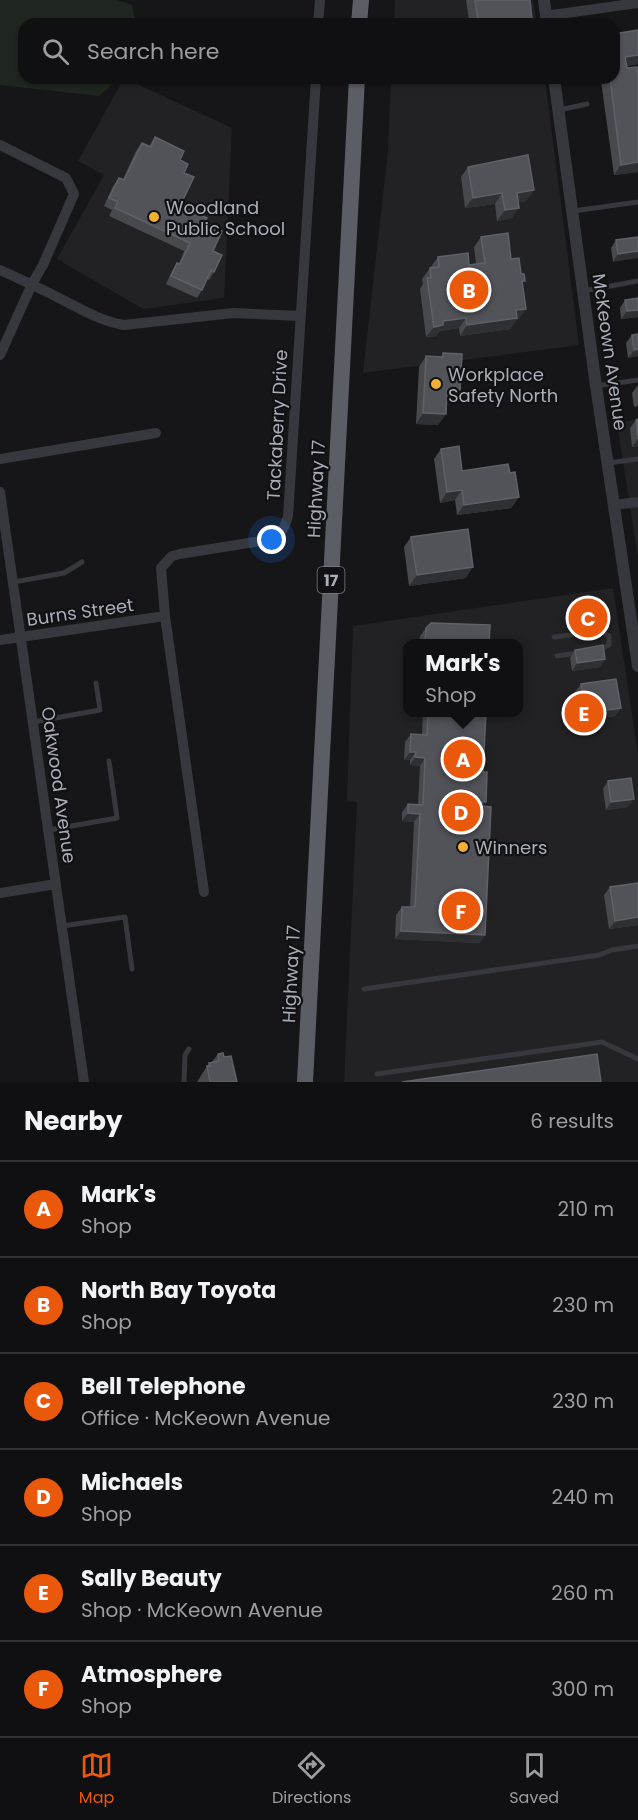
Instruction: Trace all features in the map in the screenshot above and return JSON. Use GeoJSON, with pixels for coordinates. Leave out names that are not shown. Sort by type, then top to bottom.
{"type":"FeatureCollection","features":[{"type":"Feature","properties":{"kind":"highway"},"geometry":{"type":"LineString","coordinates":[[359,18],[360,0]]}},
{"type":"Feature","properties":{"kind":"highway","name":"Highway 17"},"geometry":{"type":"LineString","coordinates":[[305,1082],[357,84]]}},
{"type":"Feature","properties":{"kind":"street"},"geometry":{"type":"LineString","coordinates":[[318,18],[320,0]]}},
{"type":"Feature","properties":{"kind":"street"},"geometry":{"type":"LineString","coordinates":[[544,0],[546,18]]}},
{"type":"Feature","properties":{"kind":"street"},"geometry":{"type":"LineString","coordinates":[[557,18],[638,3]]}},
{"type":"Feature","properties":{"kind":"street","name":"Tackaberry Drive"},"geometry":{"type":"LineString","coordinates":[[204,892],[165,616],[161,568],[172,556],[273,539],[283,530],[288,516],[316,84]]}},
{"type":"Feature","properties":{"kind":"street","name":"McKeown Avenue"},"geometry":{"type":"LineString","coordinates":[[555,84],[596,386],[638,666]]}},
{"type":"Feature","properties":{"kind":"street"},"geometry":{"type":"LineString","coordinates":[[0,146],[66,178],[74,194],[44,265],[32,284],[0,355]]}},
{"type":"Feature","properties":{"kind":"street"},"geometry":{"type":"LineString","coordinates":[[0,270],[91,315],[124,325],[233,313],[300,316]]}},
{"type":"Feature","properties":{"kind":"street"},"geometry":{"type":"LineString","coordinates":[[0,459],[156,433]]}},
{"type":"Feature","properties":{"kind":"street","name":"Oakwood Avenue"},"geometry":{"type":"LineString","coordinates":[[0,492],[84,1082]]}},
{"type":"Feature","properties":{"kind":"street"},"geometry":{"type":"LineString","coordinates":[[614,506],[638,502]]}},
{"type":"Feature","properties":{"kind":"street","name":"Burns Street"},"geometry":{"type":"LineString","coordinates":[[0,640],[165,616]]}},
{"type":"Feature","properties":{"kind":"street"},"geometry":{"type":"LineString","coordinates":[[0,893],[56,884]]}},
{"type":"Feature","properties":{"kind":"lane"},"geometry":{"type":"LineString","coordinates":[[559,110],[587,104]]}},
{"type":"Feature","properties":{"kind":"lane"},"geometry":{"type":"LineString","coordinates":[[573,211],[638,202]]}},
{"type":"Feature","properties":{"kind":"lane"},"geometry":{"type":"LineString","coordinates":[[583,291],[638,281]]}},
{"type":"Feature","properties":{"kind":"lane"},"geometry":{"type":"LineString","coordinates":[[596,386],[638,380]]}},
{"type":"Feature","properties":{"kind":"lane"},"geometry":{"type":"LineString","coordinates":[[608,463],[638,459]]}},
{"type":"Feature","properties":{"kind":"lane"},"geometry":{"type":"LineString","coordinates":[[14,582],[64,573],[82,562]]}},
{"type":"Feature","properties":{"kind":"lane"},"geometry":{"type":"LineString","coordinates":[[554,637],[600,631],[609,636],[609,645],[606,648],[590,651]]}},
{"type":"Feature","properties":{"kind":"lane"},"geometry":{"type":"LineString","coordinates":[[557,656],[579,653]]}},
{"type":"Feature","properties":{"kind":"lane"},"geometry":{"type":"LineString","coordinates":[[33,722],[100,710],[96,682]]}},
{"type":"Feature","properties":{"kind":"lane"},"geometry":{"type":"LineString","coordinates":[[48,830],[117,818],[109,761]]}},
{"type":"Feature","properties":{"kind":"lane"},"geometry":{"type":"LineString","coordinates":[[61,927],[125,917],[132,969]]}},
{"type":"Feature","properties":{"kind":"lane"},"geometry":{"type":"LineString","coordinates":[[364,989],[590,956],[638,946]]}},
{"type":"Feature","properties":{"kind":"lane"},"geometry":{"type":"LineString","coordinates":[[377,1074],[602,1042],[638,1059]]}},
{"type":"Feature","properties":{"kind":"lane"},"geometry":{"type":"LineString","coordinates":[[184,1082],[185,1055],[189,1049]]}},
{"type":"Feature","properties":{"kind":"shaded area"},"geometry":{"type":"Polygon","coordinates":[[[0,0],[117,0],[132,5],[135,18],[18,18],[18,84],[113,84],[99,96],[0,85],[0,0]]]}},
{"type":"Feature","properties":{"kind":"shaded area"},"geometry":{"type":"Polygon","coordinates":[[[395,0],[533,0],[536,18],[394,18],[395,0]]]}},
{"type":"Feature","properties":{"kind":"shaded area","name":"Woodland Public School"},"geometry":{"type":"Polygon","coordinates":[[[121,84],[137,84],[232,128],[224,298],[143,309],[57,259],[104,175],[78,161],[121,84]]]}},
{"type":"Feature","properties":{"kind":"shaded area"},"geometry":{"type":"Polygon","coordinates":[[[391,84],[546,84],[579,345],[363,373],[388,151],[391,84]]]}},
{"type":"Feature","properties":{"kind":"shaded area"},"geometry":{"type":"Polygon","coordinates":[[[638,419],[638,558],[617,423],[638,419]]]}},
{"type":"Feature","properties":{"kind":"shaded area"},"geometry":{"type":"Polygon","coordinates":[[[613,588],[638,754],[638,1082],[344,1082],[357,802],[347,801],[353,626],[613,588]]]}},
{"type":"Feature","properties":{"kind":"building"},"geometry":{"type":"Polygon","coordinates":[[[475,0],[530,0],[532,18],[478,18],[475,0]]]}},
{"type":"Feature","properties":{"kind":"building"},"geometry":{"type":"Polygon","coordinates":[[[638,30],[638,55],[625,57],[627,68],[637,67],[638,162],[621,165],[611,84],[620,84],[620,33],[638,30]]]}},
{"type":"Feature","properties":{"kind":"building"},"geometry":{"type":"Polygon","coordinates":[[[155,137],[184,151],[180,160],[188,164],[184,173],[194,177],[180,206],[207,218],[205,223],[222,231],[213,251],[222,255],[214,272],[211,270],[202,290],[171,276],[177,263],[180,264],[190,243],[115,208],[118,202],[109,198],[119,178],[124,180],[142,143],[151,147],[155,137]]]}},
{"type":"Feature","properties":{"kind":"building"},"geometry":{"type":"Polygon","coordinates":[[[528,155],[534,190],[517,193],[519,208],[505,210],[502,193],[473,198],[468,167],[528,155]]]}},
{"type":"Feature","properties":{"kind":"building"},"geometry":{"type":"Polygon","coordinates":[[[508,233],[511,259],[519,258],[521,274],[524,274],[525,281],[522,281],[526,309],[516,310],[517,318],[467,325],[466,318],[443,321],[443,325],[434,327],[427,278],[431,278],[430,268],[439,267],[438,257],[468,253],[469,265],[485,263],[481,237],[508,233]]]}},
{"type":"Feature","properties":{"kind":"building"},"geometry":{"type":"Polygon","coordinates":[[[638,237],[638,251],[618,254],[616,240],[638,237]]]}},
{"type":"Feature","properties":{"kind":"building"},"geometry":{"type":"Polygon","coordinates":[[[638,298],[638,310],[627,311],[625,300],[638,298]]]}},
{"type":"Feature","properties":{"kind":"building"},"geometry":{"type":"Polygon","coordinates":[[[638,334],[638,349],[634,350],[632,335],[638,334]]]}},
{"type":"Feature","properties":{"kind":"building","name":"Workplace Safety North"},"geometry":{"type":"Polygon","coordinates":[[[443,353],[462,354],[460,390],[447,389],[446,414],[423,413],[426,356],[443,357],[443,353]]]}},
{"type":"Feature","properties":{"kind":"building"},"geometry":{"type":"Polygon","coordinates":[[[459,446],[462,471],[508,464],[510,473],[515,472],[519,497],[464,505],[462,490],[447,492],[441,449],[459,446]]]}},
{"type":"Feature","properties":{"kind":"building"},"geometry":{"type":"Polygon","coordinates":[[[468,529],[473,567],[417,575],[411,537],[468,529]]]}},
{"type":"Feature","properties":{"kind":"building"},"geometry":{"type":"Polygon","coordinates":[[[594,610],[595,618],[586,620],[585,611],[594,610]]]}},
{"type":"Feature","properties":{"kind":"building"},"geometry":{"type":"Polygon","coordinates":[[[431,623],[490,625],[489,639],[425,639],[426,628],[431,623]]]}},
{"type":"Feature","properties":{"kind":"building"},"geometry":{"type":"Polygon","coordinates":[[[603,645],[605,659],[577,663],[575,650],[603,645]]]}},
{"type":"Feature","properties":{"kind":"building"},"geometry":{"type":"Polygon","coordinates":[[[616,679],[621,708],[586,713],[581,684],[616,679]]]}},
{"type":"Feature","properties":{"kind":"building"},"geometry":{"type":"Polygon","coordinates":[[[428,717],[486,717],[483,772],[487,772],[486,802],[481,802],[481,806],[491,807],[485,935],[401,931],[402,907],[415,907],[420,814],[408,813],[408,804],[423,805],[425,758],[415,757],[416,752],[410,752],[411,734],[427,735],[428,717]]]}},
{"type":"Feature","properties":{"kind":"building"},"geometry":{"type":"Polygon","coordinates":[[[631,778],[634,799],[611,802],[608,781],[631,778]]]}},
{"type":"Feature","properties":{"kind":"building"},"geometry":{"type":"Polygon","coordinates":[[[638,883],[638,917],[615,921],[610,887],[638,883]]]}},
{"type":"Feature","properties":{"kind":"building"},"geometry":{"type":"Polygon","coordinates":[[[223,1053],[224,1057],[231,1056],[237,1082],[210,1082],[207,1066],[210,1066],[209,1063],[219,1061],[218,1054],[223,1053]]]}},
{"type":"Feature","properties":{"kind":"building"},"geometry":{"type":"Polygon","coordinates":[[[597,1054],[601,1082],[402,1082],[597,1054]]]}},
{"type":"Feature","properties":{"kind":"place","name":"Woodland Public School"},"geometry":{"type":"Point","coordinates":[154,217]}},
{"type":"Feature","properties":{"kind":"place","name":"North Bay Toyota"},"geometry":{"type":"Point","coordinates":[469,290]}},
{"type":"Feature","properties":{"kind":"place","name":"Workplace Safety North"},"geometry":{"type":"Point","coordinates":[436,384]}},
{"type":"Feature","properties":{"kind":"place","name":"Bell Telephone"},"geometry":{"type":"Point","coordinates":[588,618]}},
{"type":"Feature","properties":{"kind":"place","name":"Sally Beauty"},"geometry":{"type":"Point","coordinates":[584,713]}},
{"type":"Feature","properties":{"kind":"place","name":"Mark's"},"geometry":{"type":"Point","coordinates":[463,759]}},
{"type":"Feature","properties":{"kind":"place","name":"Michaels"},"geometry":{"type":"Point","coordinates":[461,812]}},
{"type":"Feature","properties":{"kind":"place","name":"Winners"},"geometry":{"type":"Point","coordinates":[463,847]}},
{"type":"Feature","properties":{"kind":"place","name":"Atmosphere"},"geometry":{"type":"Point","coordinates":[461,911]}}]}
